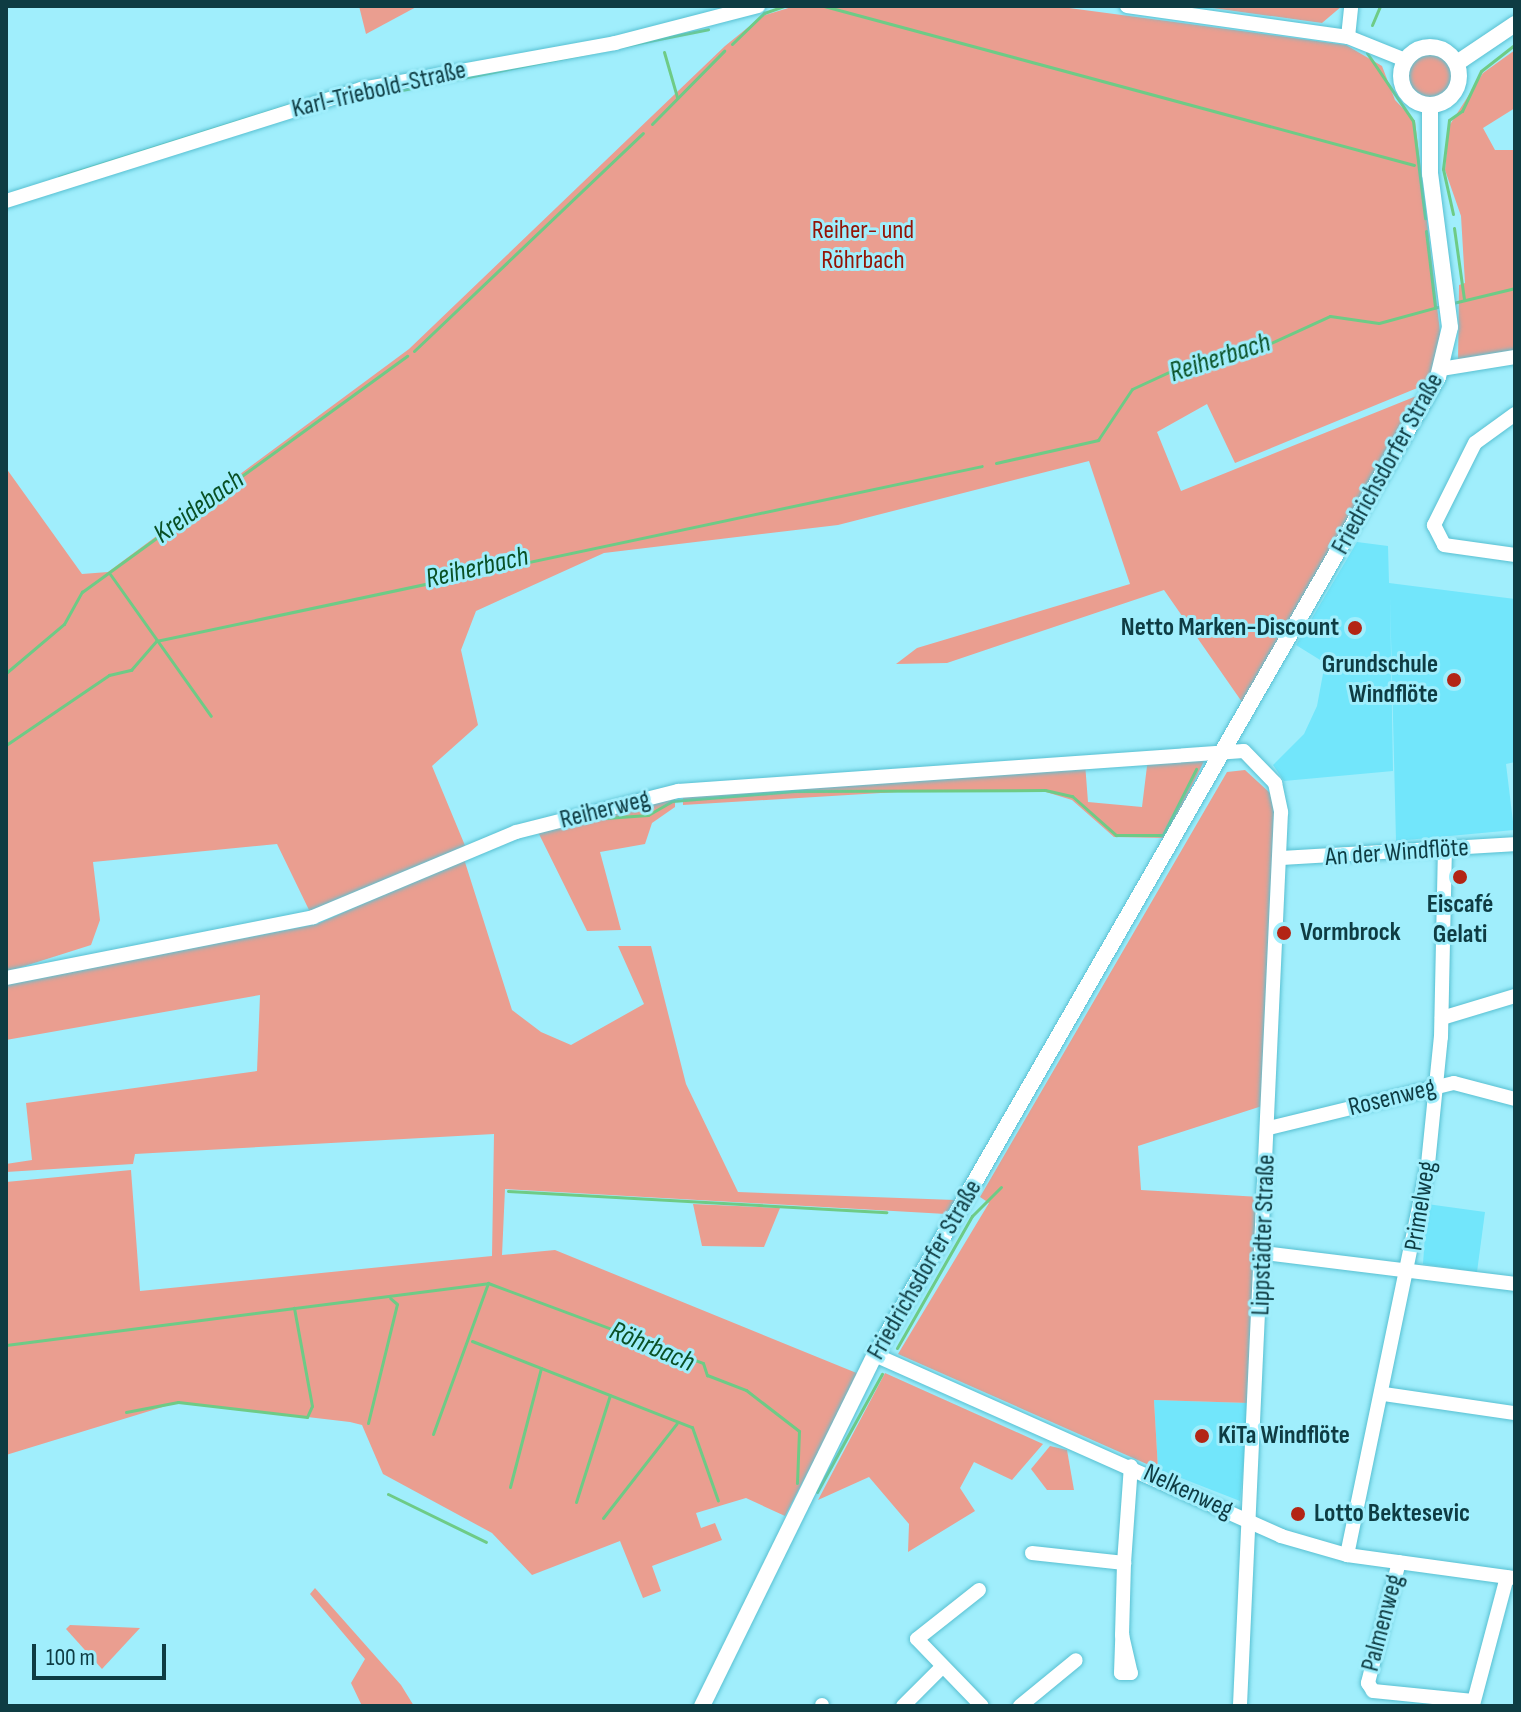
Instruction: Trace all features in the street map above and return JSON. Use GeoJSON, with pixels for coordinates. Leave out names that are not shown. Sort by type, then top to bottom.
{"type":"FeatureCollection","features":[{"type":"Feature","properties":{"kind":"main road"},"geometry":{"type":"LineString","coordinates":[[1457,63],[1515,24]]}},
{"type":"Feature","properties":{"kind":"main road"},"geometry":{"type":"LineString","coordinates":[[1435,46],[1457,63],[1454,93],[1430,105],[1404,88],[1405,60],[1435,46]]}},
{"type":"Feature","properties":{"kind":"main road","name":"Friedrichsdorfer Straße"},"geometry":{"type":"LineString","coordinates":[[702,1706],[875,1355],[1171,846],[1441,369],[1448,304],[1430,174],[1430,105]]}},
{"type":"Feature","properties":{"kind":"street","name":"Karl-Triebold-Straße"},"geometry":{"type":"LineString","coordinates":[[6,201],[362,89],[615,43],[758,6]]}},
{"type":"Feature","properties":{"kind":"street"},"geometry":{"type":"LineString","coordinates":[[1127,6],[1348,37],[1405,60]]}},
{"type":"Feature","properties":{"kind":"street"},"geometry":{"type":"LineString","coordinates":[[1348,37],[1351,6]]}},
{"type":"Feature","properties":{"kind":"street"},"geometry":{"type":"LineString","coordinates":[[1441,369],[1515,357]]}},
{"type":"Feature","properties":{"kind":"street"},"geometry":{"type":"LineString","coordinates":[[1515,414],[1475,443],[1434,525],[1444,545],[1515,555]]}},
{"type":"Feature","properties":{"kind":"street","name":"Lippstädter Straße"},"geometry":{"type":"LineString","coordinates":[[1226,748],[1263,769],[1279,793],[1280,858],[1264,1253],[1240,1706]]}},
{"type":"Feature","properties":{"kind":"street","name":"Reiherweg"},"geometry":{"type":"LineString","coordinates":[[6,978],[313,917],[516,832],[678,791],[1226,748]]}},
{"type":"Feature","properties":{"kind":"street","name":"An der Windflöte"},"geometry":{"type":"LineString","coordinates":[[1280,858],[1515,844]]}},
{"type":"Feature","properties":{"kind":"street","name":"Primelweg"},"geometry":{"type":"LineString","coordinates":[[1347,1555],[1411,1269],[1438,1086],[1445,850]]}},
{"type":"Feature","properties":{"kind":"street"},"geometry":{"type":"LineString","coordinates":[[1442,1018],[1515,996]]}},
{"type":"Feature","properties":{"kind":"street","name":"Rosenweg"},"geometry":{"type":"LineString","coordinates":[[1269,1128],[1438,1086],[1470,1085],[1515,1099]]}},
{"type":"Feature","properties":{"kind":"street"},"geometry":{"type":"LineString","coordinates":[[1264,1253],[1515,1284]]}},
{"type":"Feature","properties":{"kind":"street","name":"Nelkenweg"},"geometry":{"type":"LineString","coordinates":[[875,1355],[1249,1520],[1347,1555],[1511,1578]]}},
{"type":"Feature","properties":{"kind":"street"},"geometry":{"type":"LineString","coordinates":[[1384,1394],[1515,1413]]}},
{"type":"Feature","properties":{"kind":"street"},"geometry":{"type":"LineString","coordinates":[[1122,1635],[1131,1466]]}},
{"type":"Feature","properties":{"kind":"street"},"geometry":{"type":"LineString","coordinates":[[1032,1553],[1124,1563]]}},
{"type":"Feature","properties":{"kind":"street","name":"Palmenweg"},"geometry":{"type":"LineString","coordinates":[[1399,1562],[1368,1683],[1373,1691],[1474,1701],[1511,1578]]}},
{"type":"Feature","properties":{"kind":"street"},"geometry":{"type":"LineString","coordinates":[[979,1590],[917,1639],[982,1706]]}},
{"type":"Feature","properties":{"kind":"street"},"geometry":{"type":"LineString","coordinates":[[1020,1706],[1076,1660]]}},
{"type":"Feature","properties":{"kind":"street"},"geometry":{"type":"LineString","coordinates":[[903,1706],[942,1667]]}},
{"type":"Feature","properties":{"kind":"shaded area","name":"Grundschule Windflöte"},"geometry":{"type":"Polygon","coordinates":[[[1357,542],[1388,546],[1389,583],[1515,599],[1515,762],[1506,764],[1514,830],[1396,841],[1390,596],[1393,771],[1284,781],[1273,765],[1304,734],[1317,706],[1325,663],[1296,645],[1357,542]]]}},
{"type":"Feature","properties":{"kind":"shaded area"},"geometry":{"type":"Polygon","coordinates":[[[1427,1204],[1485,1212],[1477,1272],[1423,1264],[1427,1204]]]}},
{"type":"Feature","properties":{"kind":"shaded area","name":"KiTa Windflöte"},"geometry":{"type":"Polygon","coordinates":[[[1154,1400],[1249,1403],[1240,1501],[1158,1469],[1154,1400]]]}},
{"type":"Feature","properties":{"kind":"green space"},"geometry":{"type":"Polygon","coordinates":[[[359,6],[418,6],[366,34],[359,6]]]}},
{"type":"Feature","properties":{"kind":"green space","name":"Reiher- und Röhrbach"},"geometry":{"type":"Polygon","coordinates":[[[795,6],[1054,6],[1346,45],[1382,66],[1395,100],[1415,121],[1441,340],[1427,384],[1235,463],[1207,404],[1157,432],[1181,491],[1424,393],[1242,702],[1164,590],[947,663],[896,664],[917,648],[1130,584],[1089,461],[838,525],[604,553],[476,611],[461,650],[478,725],[432,766],[466,848],[310,912],[277,844],[93,862],[100,920],[91,945],[6,972],[6,468],[82,574],[108,572],[409,349],[725,46],[762,16],[795,6]]]}},
{"type":"Feature","properties":{"kind":"green space"},"geometry":{"type":"Polygon","coordinates":[[[1198,6],[1342,6],[1322,23],[1198,6]]]}},
{"type":"Feature","properties":{"kind":"green space"},"geometry":{"type":"Polygon","coordinates":[[[1515,50],[1515,108],[1483,128],[1495,150],[1515,150],[1515,352],[1458,361],[1459,285],[1465,283],[1461,216],[1445,170],[1449,126],[1483,73],[1515,50]]]}},
{"type":"Feature","properties":{"kind":"green space"},"geometry":{"type":"Polygon","coordinates":[[[1431,51],[1440,52],[1448,58],[1454,66],[1454,84],[1448,92],[1440,98],[1431,99],[1422,98],[1414,92],[1408,84],[1407,75],[1408,66],[1414,58],[1422,52],[1431,51]]]}},
{"type":"Feature","properties":{"kind":"green space"},"geometry":{"type":"Polygon","coordinates":[[[1208,753],[1166,838],[1114,837],[1072,800],[1046,792],[930,790],[683,805],[683,794],[1085,763],[1088,802],[1142,807],[1148,758],[1208,753]]]}},
{"type":"Feature","properties":{"kind":"green space"},"geometry":{"type":"Polygon","coordinates":[[[1245,770],[1270,793],[1274,813],[1262,1106],[1138,1146],[1141,1190],[1260,1197],[1249,1403],[1154,1400],[1158,1469],[898,1354],[989,1203],[980,1197],[1227,772],[1245,770]]]}},
{"type":"Feature","properties":{"kind":"green space"},"geometry":{"type":"Polygon","coordinates":[[[675,796],[675,807],[652,823],[645,844],[600,852],[621,930],[587,931],[538,832],[675,796]]]}},
{"type":"Feature","properties":{"kind":"green space"},"geometry":{"type":"Polygon","coordinates":[[[464,859],[512,1010],[541,1032],[571,1045],[644,1004],[618,946],[651,946],[686,1084],[738,1192],[955,1200],[946,1214],[505,1189],[502,1255],[555,1250],[859,1374],[785,1516],[746,1498],[696,1513],[701,1528],[715,1523],[722,1540],[652,1566],[661,1591],[643,1598],[620,1541],[532,1575],[492,1533],[383,1474],[362,1425],[350,1422],[179,1402],[6,1455],[6,1182],[131,1170],[140,1291],[492,1256],[494,1134],[135,1154],[133,1164],[6,1172],[6,1164],[32,1160],[26,1103],[257,1071],[260,995],[6,1040],[6,984],[317,924],[464,859]]]}},
{"type":"Feature","properties":{"kind":"green space"},"geometry":{"type":"Polygon","coordinates":[[[693,1204],[780,1208],[764,1247],[702,1246],[693,1204]]]}},
{"type":"Feature","properties":{"kind":"green space"},"geometry":{"type":"Polygon","coordinates":[[[885,1373],[1043,1444],[1012,1480],[974,1462],[960,1488],[975,1511],[908,1552],[909,1524],[869,1477],[818,1500],[885,1373]]]}},
{"type":"Feature","properties":{"kind":"green space"},"geometry":{"type":"Polygon","coordinates":[[[1050,1446],[1067,1450],[1074,1490],[1047,1490],[1031,1469],[1050,1446]]]}},
{"type":"Feature","properties":{"kind":"green space"},"geometry":{"type":"Polygon","coordinates":[[[315,1588],[401,1685],[414,1706],[362,1706],[351,1683],[365,1659],[310,1594],[315,1588]]]}},
{"type":"Feature","properties":{"kind":"green space"},"geometry":{"type":"Polygon","coordinates":[[[70,1625],[140,1628],[102,1669],[66,1629],[70,1625]]]}},
{"type":"Feature","properties":{"kind":"waterway","name":"Kreidebach"},"geometry":{"type":"LineString","coordinates":[[732,44],[764,13],[784,6]]}},
{"type":"Feature","properties":{"kind":"waterway"},"geometry":{"type":"LineString","coordinates":[[824,6],[1414,165]]}},
{"type":"Feature","properties":{"kind":"waterway"},"geometry":{"type":"LineString","coordinates":[[1372,25],[1380,6]]}},
{"type":"Feature","properties":{"kind":"waterway"},"geometry":{"type":"LineString","coordinates":[[351,100],[708,29]]}},
{"type":"Feature","properties":{"kind":"waterway"},"geometry":{"type":"LineString","coordinates":[[1453,214],[1443,169],[1449,120],[1462,111],[1481,71],[1513,46]]}},
{"type":"Feature","properties":{"kind":"waterway","name":"Kreidebach"},"geometry":{"type":"LineString","coordinates":[[652,124],[724,51]]}},
{"type":"Feature","properties":{"kind":"waterway"},"geometry":{"type":"LineString","coordinates":[[664,52],[677,97]]}},
{"type":"Feature","properties":{"kind":"waterway"},"geometry":{"type":"LineString","coordinates":[[1367,53],[1413,121],[1425,218]]}},
{"type":"Feature","properties":{"kind":"waterway"},"geometry":{"type":"LineString","coordinates":[[59,177],[349,86]]}},
{"type":"Feature","properties":{"kind":"waterway","name":"Kreidebach"},"geometry":{"type":"LineString","coordinates":[[414,351],[643,133]]}},
{"type":"Feature","properties":{"kind":"waterway"},"geometry":{"type":"LineString","coordinates":[[1454,228],[1464,299]]}},
{"type":"Feature","properties":{"kind":"waterway"},"geometry":{"type":"LineString","coordinates":[[1426,231],[1435,307]]}},
{"type":"Feature","properties":{"kind":"waterway","name":"Reiherbach"},"geometry":{"type":"LineString","coordinates":[[1453,303],[1515,288]]}},
{"type":"Feature","properties":{"kind":"waterway","name":"Reiherbach"},"geometry":{"type":"LineString","coordinates":[[996,463],[1098,440],[1132,389],[1186,364],[1236,359],[1330,316],[1379,323],[1441,306]]}},
{"type":"Feature","properties":{"kind":"waterway","name":"Kreidebach"},"geometry":{"type":"LineString","coordinates":[[6,673],[64,624],[82,592],[407,356]]}},
{"type":"Feature","properties":{"kind":"waterway","name":"Reiherbach"},"geometry":{"type":"LineString","coordinates":[[6,745],[109,675],[131,670],[156,641],[982,466]]}},
{"type":"Feature","properties":{"kind":"waterway"},"geometry":{"type":"LineString","coordinates":[[110,574],[211,716]]}},
{"type":"Feature","properties":{"kind":"waterway"},"geometry":{"type":"LineString","coordinates":[[605,818],[648,815],[672,801],[794,791],[1045,790],[1072,796],[1116,835],[1163,835],[1196,769]]}},
{"type":"Feature","properties":{"kind":"waterway","name":"Röhrbach"},"geometry":{"type":"LineString","coordinates":[[897,1348],[972,1216],[1001,1187]]}},
{"type":"Feature","properties":{"kind":"waterway"},"geometry":{"type":"LineString","coordinates":[[508,1191],[886,1212]]}},
{"type":"Feature","properties":{"kind":"waterway"},"geometry":{"type":"LineString","coordinates":[[6,1345],[488,1283],[703,1363],[707,1375],[746,1390],[799,1431],[797,1483]]}},
{"type":"Feature","properties":{"kind":"waterway"},"geometry":{"type":"LineString","coordinates":[[433,1434],[488,1283]]}},
{"type":"Feature","properties":{"kind":"waterway"},"geometry":{"type":"LineString","coordinates":[[368,1423],[397,1304],[390,1298]]}},
{"type":"Feature","properties":{"kind":"waterway"},"geometry":{"type":"LineString","coordinates":[[126,1412],[178,1402],[307,1417],[312,1406],[294,1308]]}},
{"type":"Feature","properties":{"kind":"waterway"},"geometry":{"type":"LineString","coordinates":[[472,1341],[692,1427],[718,1501]]}},
{"type":"Feature","properties":{"kind":"waterway"},"geometry":{"type":"LineString","coordinates":[[510,1487],[541,1368]]}},
{"type":"Feature","properties":{"kind":"waterway","name":"Röhrbach"},"geometry":{"type":"LineString","coordinates":[[817,1492],[882,1374]]}},
{"type":"Feature","properties":{"kind":"waterway"},"geometry":{"type":"LineString","coordinates":[[576,1502],[610,1395]]}},
{"type":"Feature","properties":{"kind":"waterway"},"geometry":{"type":"LineString","coordinates":[[603,1518],[677,1423]]}},
{"type":"Feature","properties":{"kind":"waterway"},"geometry":{"type":"LineString","coordinates":[[388,1494],[486,1542]]}},
{"type":"Feature","properties":{"kind":"place","name":"Netto Marken-Discount"},"geometry":{"type":"Point","coordinates":[1355,628]}},
{"type":"Feature","properties":{"kind":"place","name":"Grundschule Windflöte"},"geometry":{"type":"Point","coordinates":[1454,680]}},
{"type":"Feature","properties":{"kind":"place","name":"Eiscafé Gelati"},"geometry":{"type":"Point","coordinates":[1460,877]}},
{"type":"Feature","properties":{"kind":"place","name":"Vormbrock"},"geometry":{"type":"Point","coordinates":[1284,933]}},
{"type":"Feature","properties":{"kind":"place","name":"KiTa Windflöte"},"geometry":{"type":"Point","coordinates":[1202,1436]}},
{"type":"Feature","properties":{"kind":"place","name":"Lotto Bektesevic"},"geometry":{"type":"Point","coordinates":[1298,1514]}}]}
